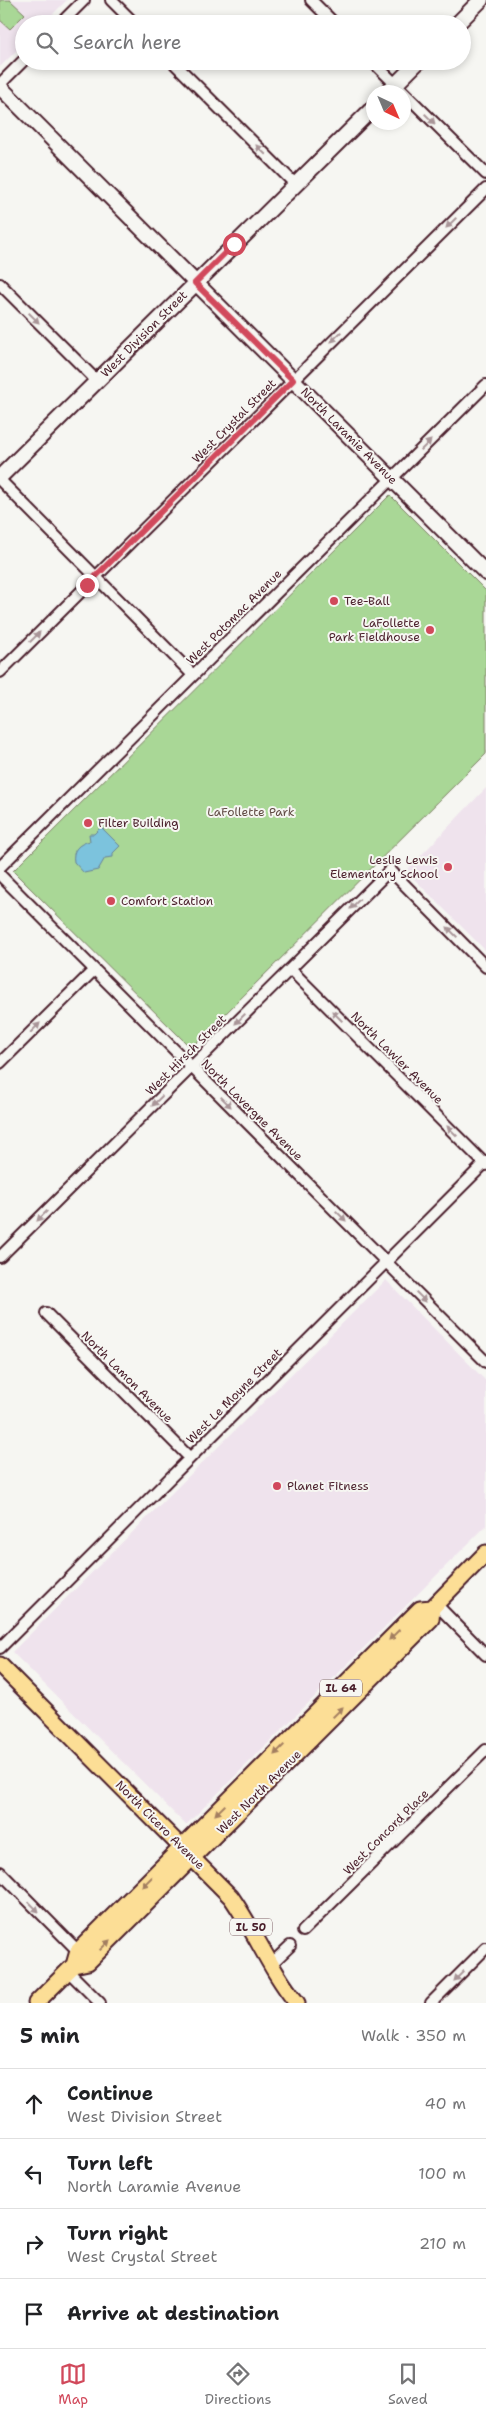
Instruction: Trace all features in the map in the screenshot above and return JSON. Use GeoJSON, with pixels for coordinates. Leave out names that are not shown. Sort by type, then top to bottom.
{"type":"FeatureCollection","features":[{"type":"Feature","properties":{"kind":"main road","name":"West North Avenue"},"geometry":{"type":"LineString","coordinates":[[73,1962],[88,1962],[431,1619],[434,1606],[486,1553]]}},
{"type":"Feature","properties":{"kind":"main road","name":"West North Avenue"},"geometry":{"type":"LineString","coordinates":[[36,2003],[182,1847],[422,1608],[434,1606]]}},
{"type":"Feature","properties":{"kind":"main road","name":"North Cicero Avenue"},"geometry":{"type":"LineString","coordinates":[[0,1665],[231,1897],[248,1920],[270,1965],[297,2003]]}},
{"type":"Feature","properties":{"kind":"street"},"geometry":{"type":"LineString","coordinates":[[69,15],[84,0]]}},
{"type":"Feature","properties":{"kind":"street"},"geometry":{"type":"LineString","coordinates":[[111,0],[125,15]]}},
{"type":"Feature","properties":{"kind":"street"},"geometry":{"type":"LineString","coordinates":[[311,0],[326,15]]}},
{"type":"Feature","properties":{"kind":"street"},"geometry":{"type":"LineString","coordinates":[[466,15],[481,0]]}},
{"type":"Feature","properties":{"kind":"street"},"geometry":{"type":"LineString","coordinates":[[0,85],[15,69]]}},
{"type":"Feature","properties":{"kind":"street"},"geometry":{"type":"LineString","coordinates":[[181,70],[295,184]]}},
{"type":"Feature","properties":{"kind":"street"},"geometry":{"type":"LineString","coordinates":[[379,70],[390,85]]}},
{"type":"Feature","properties":{"kind":"street"},"geometry":{"type":"LineString","coordinates":[[395,85],[410,70]]}},
{"type":"Feature","properties":{"kind":"street","name":"North Laramie Avenue"},"geometry":{"type":"LineString","coordinates":[[0,85],[195,283],[486,573]]}},
{"type":"Feature","properties":{"kind":"street"},"geometry":{"type":"LineString","coordinates":[[411,105],[486,174]]}},
{"type":"Feature","properties":{"kind":"street","name":"West Division Street"},"geometry":{"type":"LineString","coordinates":[[0,479],[366,115]]}},
{"type":"Feature","properties":{"kind":"street","name":"West Crystal Street"},"geometry":{"type":"LineString","coordinates":[[0,672],[486,188]]}},
{"type":"Feature","properties":{"kind":"street"},"geometry":{"type":"LineString","coordinates":[[0,284],[97,381]]}},
{"type":"Feature","properties":{"kind":"street","name":"West Potomac Avenue"},"geometry":{"type":"LineString","coordinates":[[0,867],[486,385]]}},
{"type":"Feature","properties":{"kind":"street"},"geometry":{"type":"LineString","coordinates":[[0,479],[193,675]]}},
{"type":"Feature","properties":{"kind":"street","name":"West Hirsch Street"},"geometry":{"type":"LineString","coordinates":[[0,1257],[390,870],[486,967]]}},
{"type":"Feature","properties":{"kind":"street","name":"North Lavergne Avenue"},"geometry":{"type":"LineString","coordinates":[[0,875],[486,1362]]}},
{"type":"Feature","properties":{"kind":"street","name":"North Lawler Avenue"},"geometry":{"type":"LineString","coordinates":[[290,969],[486,1164]]}},
{"type":"Feature","properties":{"kind":"street"},"geometry":{"type":"LineString","coordinates":[[0,1063],[94,970]]}},
{"type":"Feature","properties":{"kind":"street","name":"West Le Moyne Street"},"geometry":{"type":"LineString","coordinates":[[0,1648],[486,1164]]}},
{"type":"Feature","properties":{"kind":"street","name":"North Lamon Avenue"},"geometry":{"type":"LineString","coordinates":[[46,1314],[190,1458]]}},
{"type":"Feature","properties":{"kind":"street"},"geometry":{"type":"LineString","coordinates":[[434,1606],[486,1655]]}},
{"type":"Feature","properties":{"kind":"street","name":"West Concord Place"},"geometry":{"type":"LineString","coordinates":[[303,1931],[486,1750]]}},
{"type":"Feature","properties":{"kind":"street"},"geometry":{"type":"LineString","coordinates":[[0,1872],[73,1962],[100,2003]]}},
{"type":"Feature","properties":{"kind":"street"},"geometry":{"type":"LineString","coordinates":[[270,1965],[290,1946]]}},
{"type":"Feature","properties":{"kind":"street"},"geometry":{"type":"LineString","coordinates":[[431,2003],[486,1948]]}},
{"type":"Feature","properties":{"kind":"shaded area"},"geometry":{"type":"Polygon","coordinates":[[[0,0],[67,0],[52,15],[15,15],[15,52],[0,67],[0,0]]]}},
{"type":"Feature","properties":{"kind":"shaded area","name":"Leslie Lewis Elementary School"},"geometry":{"type":"Polygon","coordinates":[[[486,788],[486,951],[406,871],[486,788]]]}},
{"type":"Feature","properties":{"kind":"shaded area"},"geometry":{"type":"Polygon","coordinates":[[[386,1280],[486,1381],[486,1526],[186,1825],[12,1652],[386,1280]]]}},
{"type":"Feature","properties":{"kind":"green space"},"geometry":{"type":"Polygon","coordinates":[[[0,0],[10,0],[25,14],[15,15],[15,24],[10,29],[0,20],[0,0]]]}},
{"type":"Feature","properties":{"kind":"green space","name":"LaFollette Park"},"geometry":{"type":"Polygon","coordinates":[[[390,495],[486,591],[486,754],[191,1048],[13,871],[390,495]]]}},
{"type":"Feature","properties":{"kind":"water"},"geometry":{"type":"Polygon","coordinates":[[[101,827],[120,846],[113,853],[113,857],[105,858],[98,870],[84,873],[74,862],[75,851],[82,844],[90,841],[89,834],[94,834],[101,827]]]}},
{"type":"Feature","properties":{"kind":"place","name":"Tee-Ball"},"geometry":{"type":"Point","coordinates":[334,601]}},
{"type":"Feature","properties":{"kind":"place","name":"LaFollette Park Fieldhouse"},"geometry":{"type":"Point","coordinates":[430,630]}},
{"type":"Feature","properties":{"kind":"place","name":"Filter Building"},"geometry":{"type":"Point","coordinates":[88,823]}},
{"type":"Feature","properties":{"kind":"place","name":"Leslie Lewis Elementary School"},"geometry":{"type":"Point","coordinates":[448,867]}},
{"type":"Feature","properties":{"kind":"place","name":"Comfort Station"},"geometry":{"type":"Point","coordinates":[111,901]}},
{"type":"Feature","properties":{"kind":"place","name":"Planet Fitness"},"geometry":{"type":"Point","coordinates":[277,1486]}},
{"type":"Feature","properties":{"kind":"route"},"geometry":{"type":"LineString","coordinates":[[87,585],[293,380],[195,283],[234,244]]}}]}
